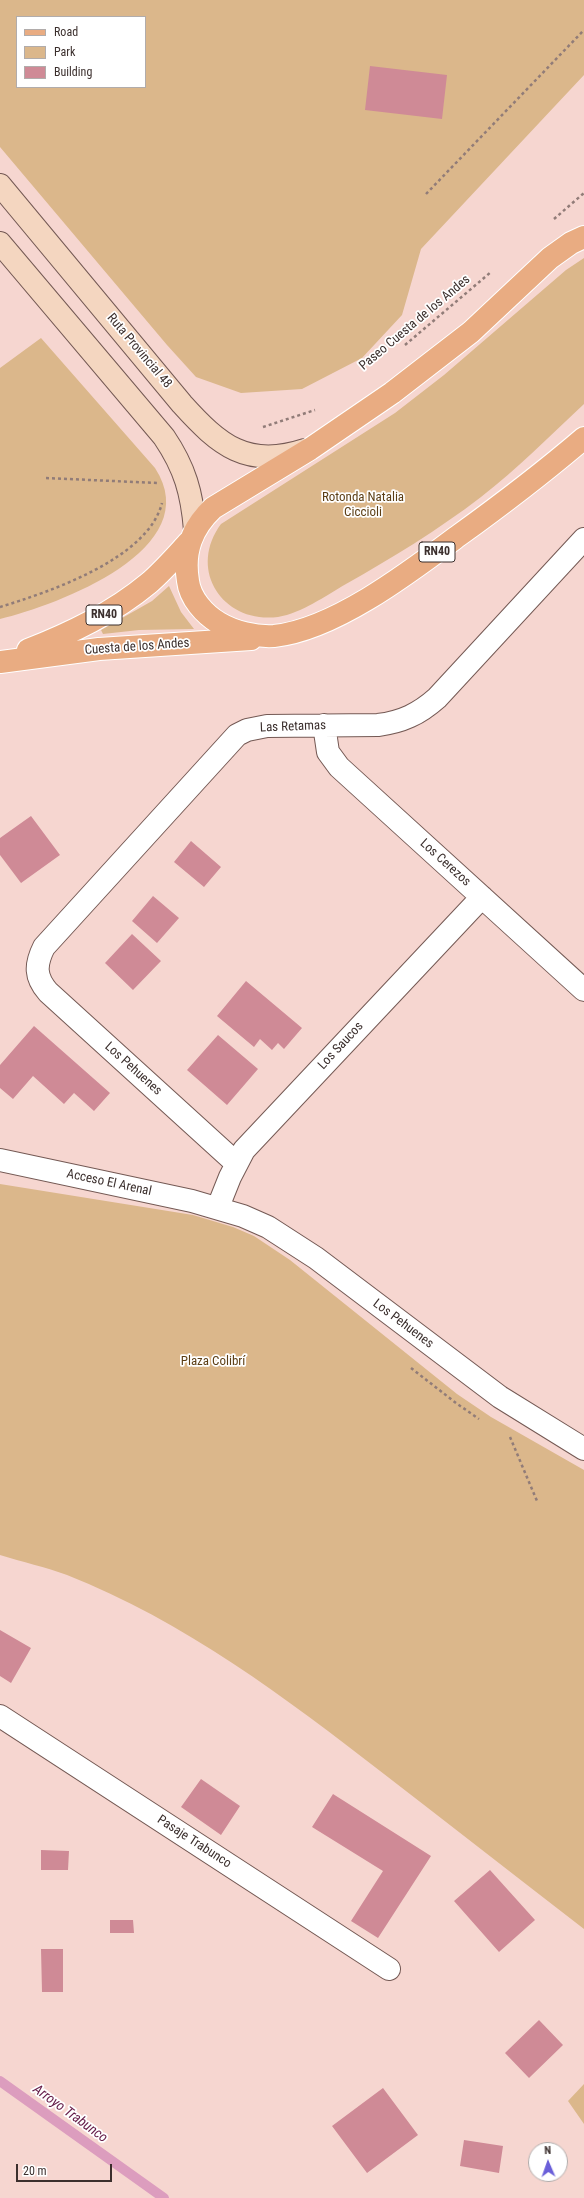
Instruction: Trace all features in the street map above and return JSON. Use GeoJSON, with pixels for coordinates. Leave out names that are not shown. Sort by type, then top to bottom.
{"type":"FeatureCollection","features":[{"type":"Feature","properties":{"kind":"main road","name":"Ruta Provincial 48"},"geometry":{"type":"LineString","coordinates":[[0,185],[182,404],[218,439],[233,449],[262,457],[278,457],[310,449]]}},
{"type":"Feature","properties":{"kind":"main road","name":"RN40"},"geometry":{"type":"LineString","coordinates":[[584,237],[550,258],[486,318],[432,364],[310,449],[213,508],[192,536],[186,568],[188,584],[193,597],[212,619],[225,627],[255,635],[274,636],[294,631],[336,615],[395,581],[508,500],[584,438]]}},
{"type":"Feature","properties":{"kind":"main road"},"geometry":{"type":"LineString","coordinates":[[0,243],[154,424],[171,447],[188,481],[192,536]]}},
{"type":"Feature","properties":{"kind":"main road","name":"Cuesta de los Andes"},"geometry":{"type":"LineString","coordinates":[[0,661],[100,618],[149,583],[192,536]]}},
{"type":"Feature","properties":{"kind":"main road","name":"Cuesta de los Andes"},"geometry":{"type":"LineString","coordinates":[[0,661],[99,649],[238,641],[274,636]]}},
{"type":"Feature","properties":{"kind":"street","name":"Las Retamas"},"geometry":{"type":"LineString","coordinates":[[36,970],[37,962],[44,947],[230,742],[247,730],[258,727],[324,726],[394,722],[410,717],[425,709],[437,698],[584,539]]}},
{"type":"Feature","properties":{"kind":"street","name":"Los Cerezos"},"geometry":{"type":"LineString","coordinates":[[324,726],[326,743],[334,761],[482,897],[581,980]]}},
{"type":"Feature","properties":{"kind":"street","name":"Los Saucos"},"geometry":{"type":"LineString","coordinates":[[218,1207],[236,1163],[254,1139],[482,897]]}},
{"type":"Feature","properties":{"kind":"street","name":"Los Pehuenes"},"geometry":{"type":"LineString","coordinates":[[36,970],[38,978],[48,992],[236,1163]]}},
{"type":"Feature","properties":{"kind":"street","name":"Acceso El Arenal"},"geometry":{"type":"LineString","coordinates":[[0,1160],[218,1207]]}},
{"type":"Feature","properties":{"kind":"street","name":"Los Pehuenes"},"geometry":{"type":"LineString","coordinates":[[218,1207],[249,1219],[291,1240],[500,1397],[584,1449]]}},
{"type":"Feature","properties":{"kind":"street","name":"Pasaje Trabunco"},"geometry":{"type":"LineString","coordinates":[[0,1716],[389,1968]]}},
{"type":"Feature","properties":{"kind":"path"},"geometry":{"type":"LineString","coordinates":[[426,194],[584,30]]}},
{"type":"Feature","properties":{"kind":"path"},"geometry":{"type":"LineString","coordinates":[[551,222],[584,193]]}},
{"type":"Feature","properties":{"kind":"path","name":"Paseo Cuesta de los Andes"},"geometry":{"type":"LineString","coordinates":[[400,350],[496,268]]}},
{"type":"Feature","properties":{"kind":"path"},"geometry":{"type":"LineString","coordinates":[[261,427],[318,408]]}},
{"type":"Feature","properties":{"kind":"path"},"geometry":{"type":"LineString","coordinates":[[46,478],[161,483]]}},
{"type":"Feature","properties":{"kind":"path"},"geometry":{"type":"LineString","coordinates":[[0,607],[51,590],[82,577],[108,562],[128,548],[153,524],[159,514],[162,498]]}},
{"type":"Feature","properties":{"kind":"path"},"geometry":{"type":"LineString","coordinates":[[510,1437],[537,1501]]}},
{"type":"Feature","properties":{"kind":"green space"},"geometry":{"type":"Polygon","coordinates":[[[0,0],[584,0],[584,75],[421,249],[402,315],[362,358],[302,389],[241,393],[196,377],[167,345],[0,147],[0,0]]]}},
{"type":"Feature","properties":{"kind":"green space","name":"Rotonda Natalia Ciccioli"},"geometry":{"type":"Polygon","coordinates":[[[584,258],[584,404],[508,475],[465,509],[398,554],[313,604],[287,615],[278,617],[258,617],[241,612],[227,603],[216,590],[210,575],[208,559],[211,541],[221,524],[395,413],[444,375],[566,270],[584,258]]]}},
{"type":"Feature","properties":{"kind":"green space"},"geometry":{"type":"Polygon","coordinates":[[[41,338],[155,468],[166,497],[161,524],[145,548],[119,569],[89,586],[56,601],[0,619],[0,368],[41,338]]]}},
{"type":"Feature","properties":{"kind":"green space"},"geometry":{"type":"Polygon","coordinates":[[[169,586],[181,612],[194,629],[139,630],[103,634],[101,630],[152,601],[169,586]]]}},
{"type":"Feature","properties":{"kind":"green space","name":"Plaza Colibrí"},"geometry":{"type":"Polygon","coordinates":[[[0,1184],[193,1215],[233,1227],[254,1236],[290,1260],[457,1394],[491,1417],[584,1470],[584,1929],[310,1717],[233,1663],[152,1615],[110,1594],[59,1572],[0,1555],[0,1184]]]}},
{"type":"Feature","properties":{"kind":"green space"},"geometry":{"type":"Polygon","coordinates":[[[584,2084],[584,2124],[568,2101],[584,2084]]]}},
{"type":"Feature","properties":{"kind":"building"},"geometry":{"type":"Polygon","coordinates":[[[370,66],[447,75],[442,119],[365,110],[370,66]]]}},
{"type":"Feature","properties":{"kind":"building"},"geometry":{"type":"Polygon","coordinates":[[[31,816],[60,855],[21,883],[0,855],[0,838],[31,816]]]}},
{"type":"Feature","properties":{"kind":"building"},"geometry":{"type":"Polygon","coordinates":[[[191,841],[221,867],[204,887],[174,862],[191,841]]]}},
{"type":"Feature","properties":{"kind":"building"},"geometry":{"type":"Polygon","coordinates":[[[153,896],[179,918],[157,943],[132,921],[153,896]]]}},
{"type":"Feature","properties":{"kind":"building"},"geometry":{"type":"Polygon","coordinates":[[[132,934],[161,961],[133,990],[105,963],[132,934]]]}},
{"type":"Feature","properties":{"kind":"building"},"geometry":{"type":"Polygon","coordinates":[[[246,981],[302,1028],[284,1049],[278,1043],[272,1050],[260,1039],[254,1047],[217,1016],[246,981]]]}},
{"type":"Feature","properties":{"kind":"building"},"geometry":{"type":"Polygon","coordinates":[[[34,1026],[110,1093],[94,1111],[74,1093],[64,1104],[33,1076],[13,1099],[0,1088],[0,1065],[34,1026]]]}},
{"type":"Feature","properties":{"kind":"building"},"geometry":{"type":"Polygon","coordinates":[[[218,1035],[258,1069],[227,1105],[187,1070],[218,1035]]]}},
{"type":"Feature","properties":{"kind":"building"},"geometry":{"type":"Polygon","coordinates":[[[0,1630],[31,1648],[11,1683],[0,1676],[0,1630]]]}},
{"type":"Feature","properties":{"kind":"building"},"geometry":{"type":"Polygon","coordinates":[[[201,1779],[240,1806],[221,1835],[181,1807],[201,1779]]]}},
{"type":"Feature","properties":{"kind":"building"},"geometry":{"type":"Polygon","coordinates":[[[333,1794],[431,1856],[378,1938],[351,1921],[383,1871],[312,1827],[333,1794]]]}},
{"type":"Feature","properties":{"kind":"building"},"geometry":{"type":"Polygon","coordinates":[[[41,1850],[69,1851],[68,1870],[41,1870],[41,1850]]]}},
{"type":"Feature","properties":{"kind":"building"},"geometry":{"type":"Polygon","coordinates":[[[490,1870],[535,1920],[499,1952],[454,1901],[490,1870]]]}},
{"type":"Feature","properties":{"kind":"building"},"geometry":{"type":"Polygon","coordinates":[[[110,1920],[133,1920],[134,1933],[110,1933],[110,1920]]]}},
{"type":"Feature","properties":{"kind":"building"},"geometry":{"type":"Polygon","coordinates":[[[41,1949],[63,1949],[63,1992],[42,1992],[41,1949]]]}},
{"type":"Feature","properties":{"kind":"building"},"geometry":{"type":"Polygon","coordinates":[[[539,2020],[563,2045],[529,2078],[505,2053],[539,2020]]]}},
{"type":"Feature","properties":{"kind":"building"},"geometry":{"type":"Polygon","coordinates":[[[383,2088],[418,2135],[367,2173],[332,2126],[383,2088]]]}},
{"type":"Feature","properties":{"kind":"building"},"geometry":{"type":"Polygon","coordinates":[[[464,2140],[503,2146],[499,2173],[460,2166],[464,2140]]]}},
{"type":"Feature","properties":{"kind":"waterway","name":"Arroyo Trabunco"},"geometry":{"type":"LineString","coordinates":[[0,2081],[164,2198]]}}]}
